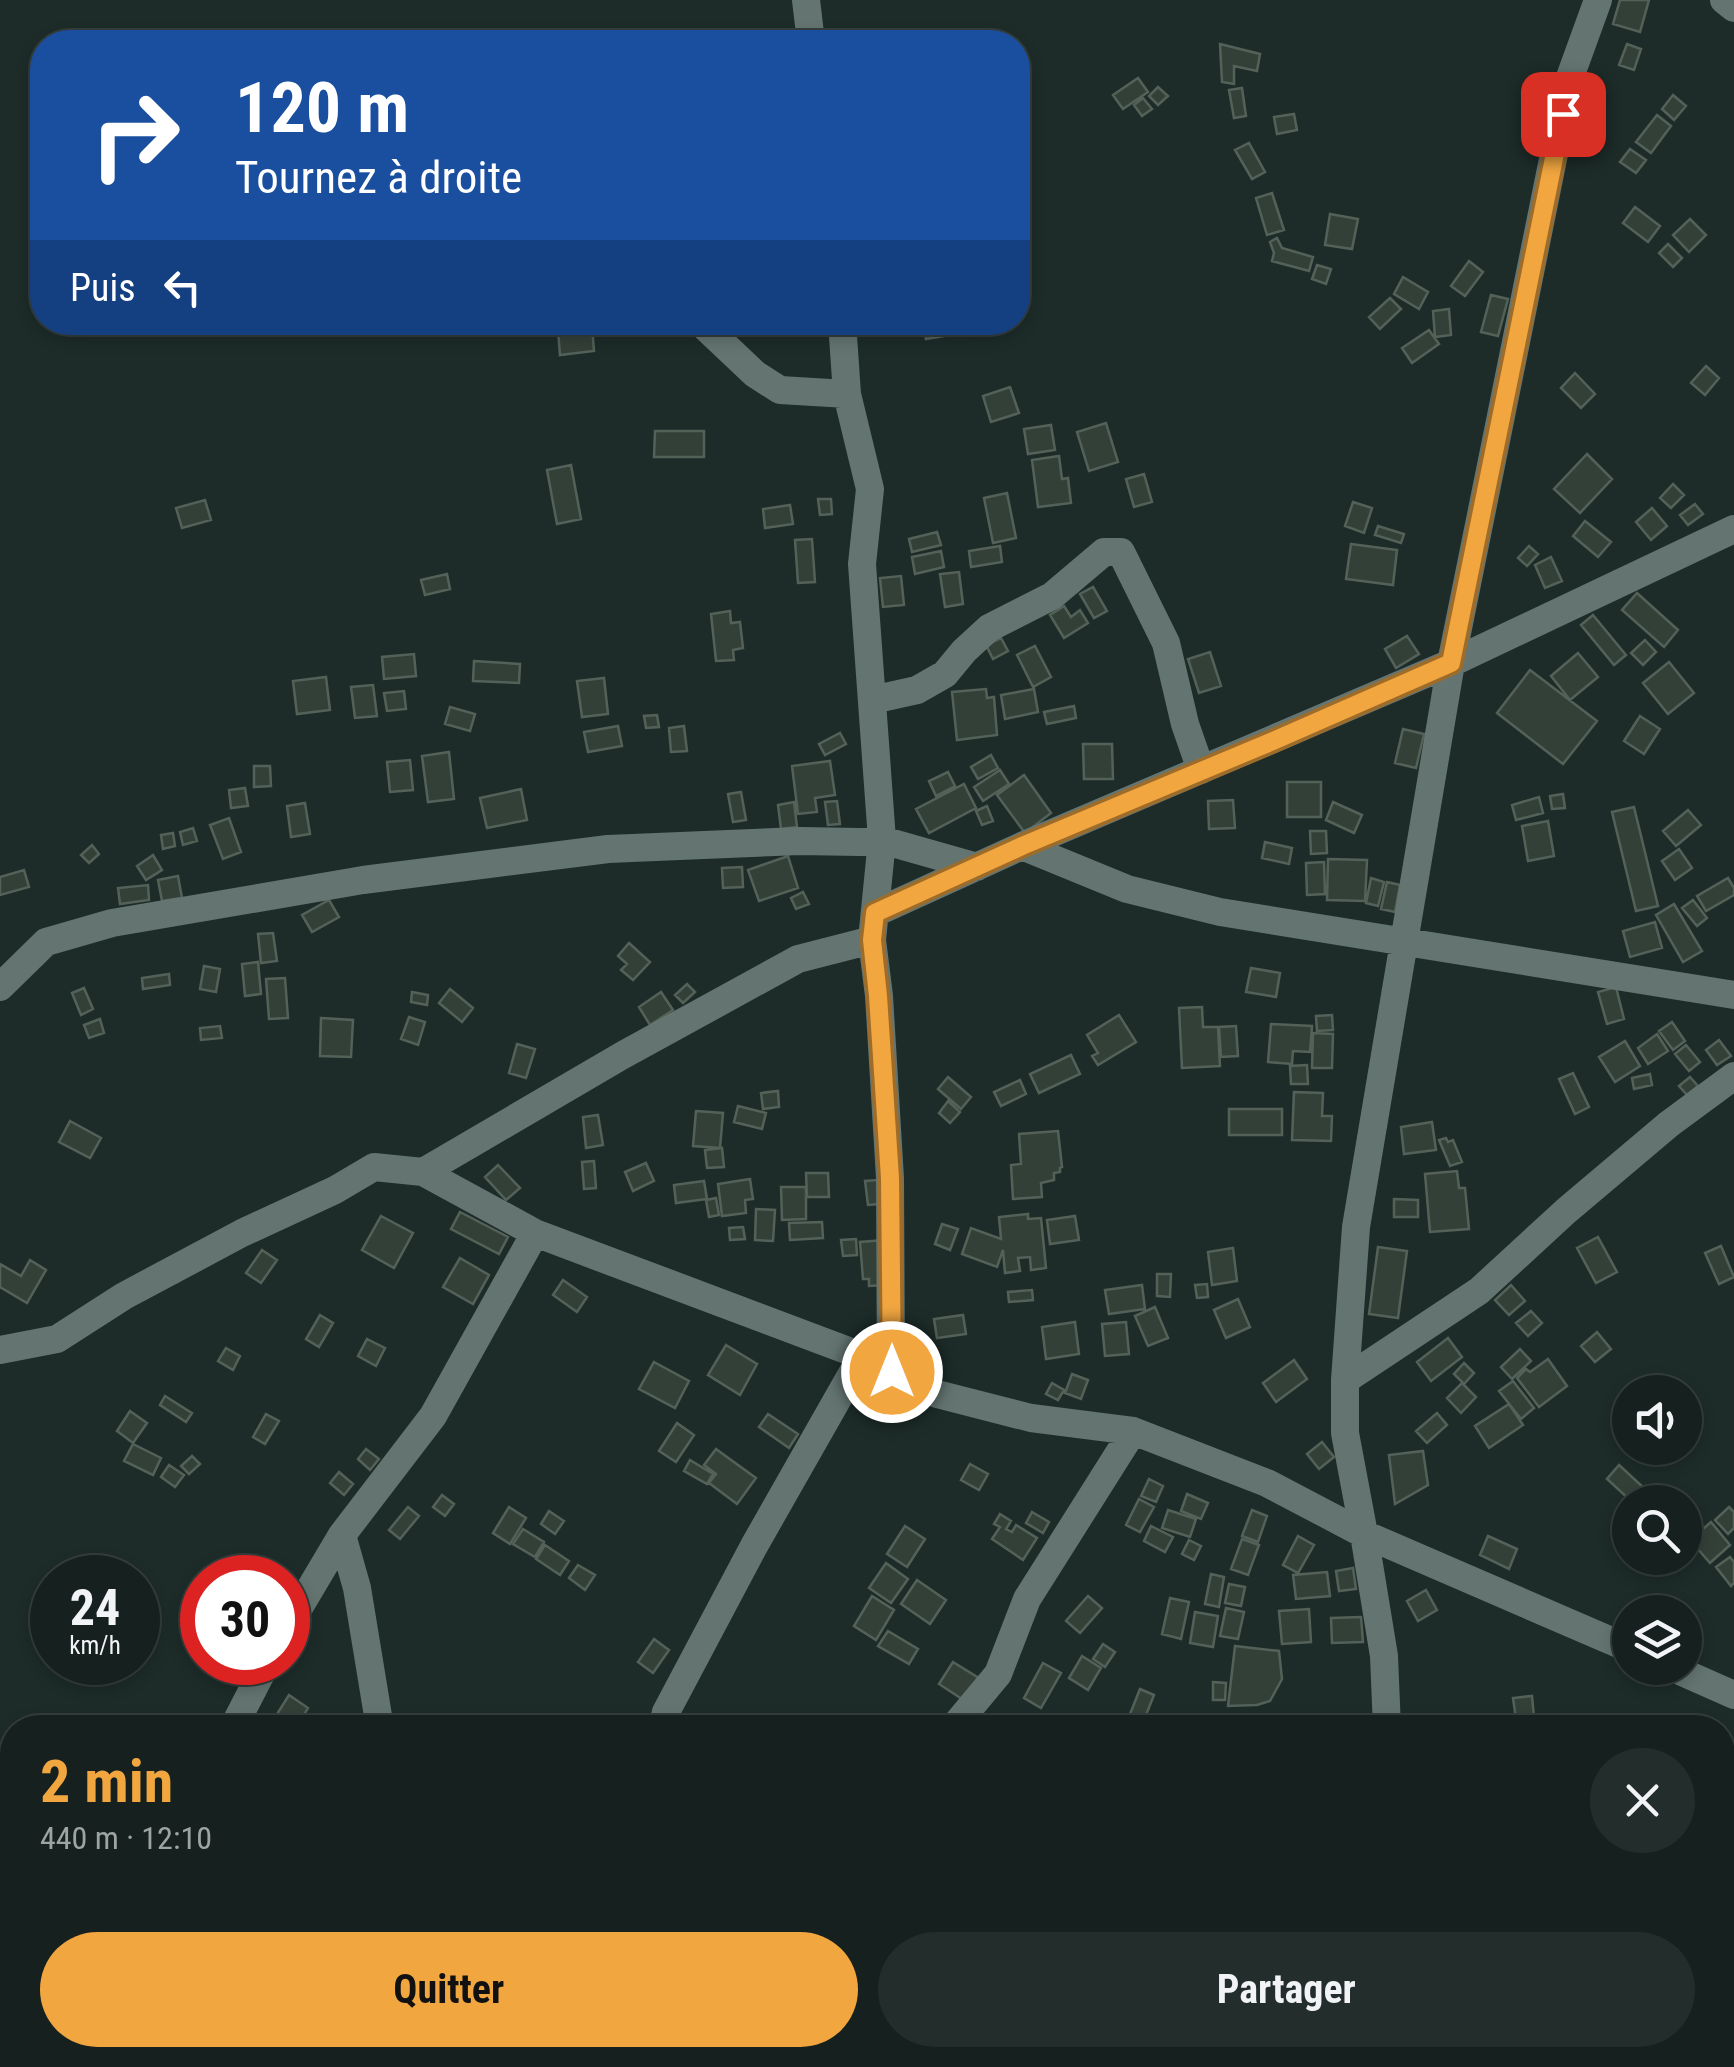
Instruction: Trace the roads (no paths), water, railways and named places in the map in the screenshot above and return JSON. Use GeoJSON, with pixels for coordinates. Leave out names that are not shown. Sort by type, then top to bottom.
{"type":"FeatureCollection","features":[{"type":"Feature","properties":{"kind":"street"},"geometry":{"type":"LineString","coordinates":[[806,0],[810,30]]}},
{"type":"Feature","properties":{"kind":"street"},"geometry":{"type":"LineString","coordinates":[[1386,1715],[1384,1656],[1345,1433],[1356,1228],[1451,663],[1570,80],[1598,0]]}},
{"type":"Feature","properties":{"kind":"street"},"geometry":{"type":"LineString","coordinates":[[1724,0],[1734,8]]}},
{"type":"Feature","properties":{"kind":"street"},"geometry":{"type":"LineString","coordinates":[[714,335],[755,374],[780,390],[847,394]]}},
{"type":"Feature","properties":{"kind":"street"},"geometry":{"type":"LineString","coordinates":[[843,335],[847,394],[870,489],[862,564],[882,840],[874,926],[890,1178],[892,1372]]}},
{"type":"Feature","properties":{"kind":"street"},"geometry":{"type":"LineString","coordinates":[[422,1172],[623,1055],[798,959],[874,926],[977,867],[1451,663],[1734,529]]}},
{"type":"Feature","properties":{"kind":"street"},"geometry":{"type":"LineString","coordinates":[[872,700],[916,690],[944,674],[989,628],[1052,596],[1104,552],[1121,552],[1166,642],[1200,770]]}},
{"type":"Feature","properties":{"kind":"street"},"geometry":{"type":"LineString","coordinates":[[0,987],[46,942],[112,923],[362,880],[608,849],[882,840],[977,867]]}},
{"type":"Feature","properties":{"kind":"street"},"geometry":{"type":"LineString","coordinates":[[1022,846],[1126,890],[1220,912],[1734,995]]}},
{"type":"Feature","properties":{"kind":"street"},"geometry":{"type":"LineString","coordinates":[[1345,1380],[1480,1291],[1595,1186],[1734,1076]]}},
{"type":"Feature","properties":{"kind":"street"},"geometry":{"type":"LineString","coordinates":[[0,1350],[57,1339],[124,1296],[374,1167],[422,1172],[535,1233],[862,1356],[937,1394],[1031,1418],[1133,1430],[1267,1483],[1364,1534],[1612,1640]]}},
{"type":"Feature","properties":{"kind":"street"},"geometry":{"type":"LineString","coordinates":[[310,1589],[342,1535],[433,1416],[535,1233]]}},
{"type":"Feature","properties":{"kind":"street"},"geometry":{"type":"LineString","coordinates":[[665,1715],[754,1546],[862,1356]]}},
{"type":"Feature","properties":{"kind":"street"},"geometry":{"type":"LineString","coordinates":[[964,1715],[998,1674],[1026,1599],[1133,1430]]}},
{"type":"Feature","properties":{"kind":"street"},"geometry":{"type":"LineString","coordinates":[[342,1535],[357,1588],[378,1715]]}},
{"type":"Feature","properties":{"kind":"street"},"geometry":{"type":"LineString","coordinates":[[1702,1680],[1734,1694]]}},
{"type":"Feature","properties":{"kind":"street"},"geometry":{"type":"LineString","coordinates":[[240,1715],[255,1685]]}}]}
